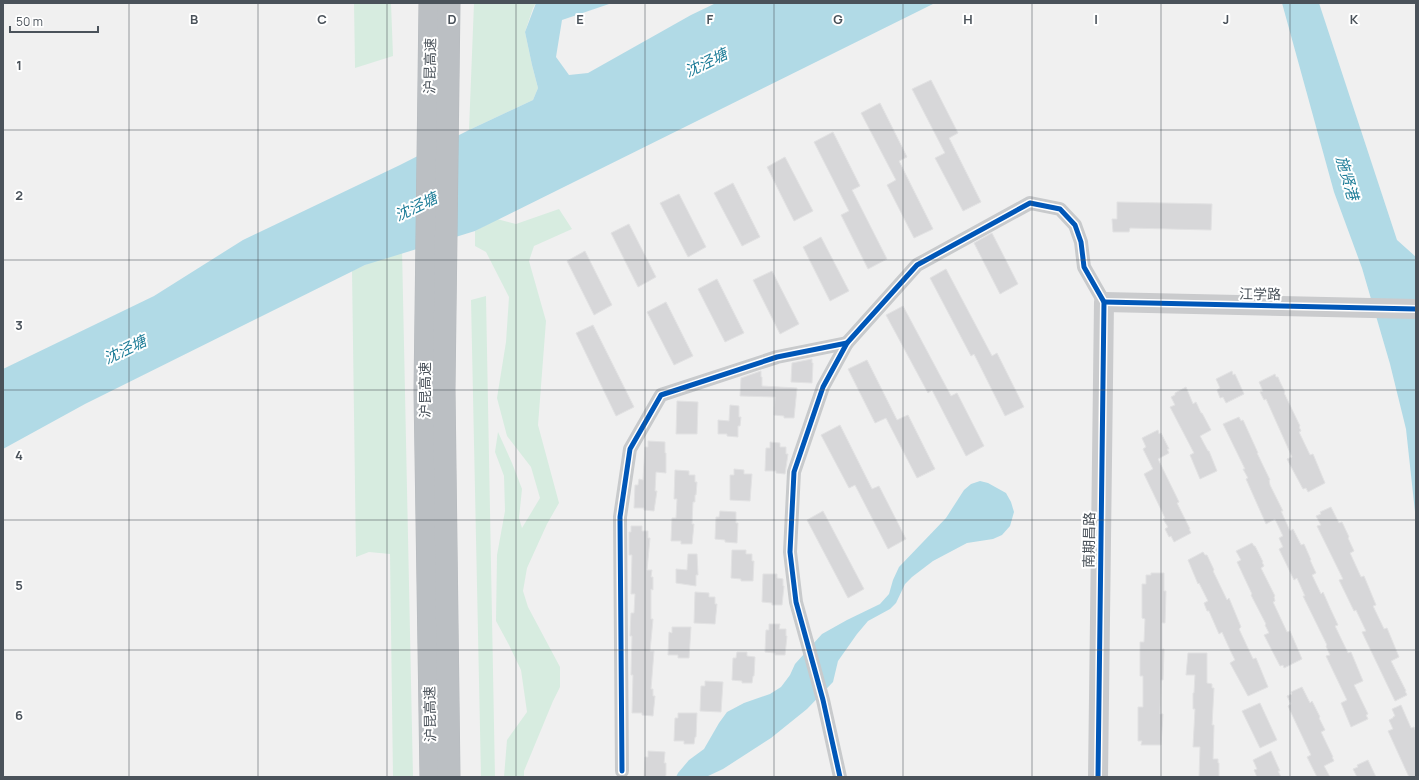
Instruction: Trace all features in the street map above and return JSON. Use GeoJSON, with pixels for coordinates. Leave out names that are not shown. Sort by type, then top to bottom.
{"type":"FeatureCollection","features":[{"type":"Feature","properties":{"kind":"highway","name":"沪昆高速"},"geometry":{"type":"LineString","coordinates":[[430,3],[436,303],[444,389],[449,777]]}},
{"type":"Feature","properties":{"kind":"highway","name":"沪昆高速"},"geometry":{"type":"LineString","coordinates":[[431,777],[425,391],[436,303],[449,3]]}},
{"type":"Feature","properties":{"kind":"main road","name":"江学路"},"geometry":{"type":"LineString","coordinates":[[1104,302],[1416,308]]}},
{"type":"Feature","properties":{"kind":"main road","name":"南期昌路"},"geometry":{"type":"LineString","coordinates":[[1098,777],[1104,302]]}},
{"type":"Feature","properties":{"kind":"street"},"geometry":{"type":"LineString","coordinates":[[840,777],[823,700],[796,602],[790,552],[794,472],[823,387],[847,343],[917,265],[1030,203],[1060,208],[1075,225],[1081,242],[1084,267],[1104,302]]}},
{"type":"Feature","properties":{"kind":"street"},"geometry":{"type":"LineString","coordinates":[[622,771],[620,517],[630,449],[661,395],[777,357],[847,343]]}},
{"type":"Feature","properties":{"kind":"green space"},"geometry":{"type":"Polygon","coordinates":[[[354,3],[391,3],[393,56],[355,68],[354,3]]]}},
{"type":"Feature","properties":{"kind":"green space"},"geometry":{"type":"Polygon","coordinates":[[[474,3],[536,3],[525,32],[538,88],[533,100],[469,130],[474,3]]]}},
{"type":"Feature","properties":{"kind":"green space"},"geometry":{"type":"Polygon","coordinates":[[[559,209],[572,229],[534,246],[529,261],[546,321],[538,425],[559,503],[547,524],[527,568],[523,591],[528,607],[560,667],[560,687],[524,771],[524,777],[504,777],[507,740],[527,712],[521,670],[496,621],[497,555],[505,511],[504,476],[495,452],[498,432],[522,489],[519,518],[522,528],[540,498],[531,467],[507,436],[497,398],[506,342],[509,297],[486,252],[475,246],[475,231],[497,219],[516,224],[559,209]]]}},
{"type":"Feature","properties":{"kind":"green space"},"geometry":{"type":"Polygon","coordinates":[[[402,248],[413,777],[393,777],[390,554],[369,552],[356,557],[352,271],[402,248]]]}},
{"type":"Feature","properties":{"kind":"green space"},"geometry":{"type":"Polygon","coordinates":[[[486,296],[495,777],[481,777],[471,300],[486,296]]]}},
{"type":"Feature","properties":{"kind":"water","name":"沈泾塘"},"geometry":{"type":"Polygon","coordinates":[[[536,3],[612,3],[562,20],[556,57],[569,75],[588,73],[691,15],[716,3],[935,3],[475,231],[365,265],[85,404],[3,449],[3,369],[154,296],[243,240],[533,100],[538,88],[525,32],[536,3]]]}},
{"type":"Feature","properties":{"kind":"water","name":"施贤港"},"geometry":{"type":"Polygon","coordinates":[[[1282,3],[1319,3],[1397,240],[1416,257],[1416,521],[1406,429],[1390,364],[1362,268],[1334,192],[1282,3]]]}},
{"type":"Feature","properties":{"kind":"water"},"geometry":{"type":"Polygon","coordinates":[[[980,481],[988,483],[1006,493],[1011,502],[1014,512],[1010,526],[1002,535],[993,539],[967,543],[933,561],[912,577],[905,584],[896,603],[890,609],[868,621],[857,634],[838,661],[833,682],[807,709],[771,738],[723,769],[706,777],[676,777],[689,760],[704,749],[727,712],[744,703],[770,694],[781,687],[790,675],[795,664],[822,634],[880,604],[889,594],[899,567],[946,518],[964,490],[971,484],[980,481]]]}},
{"type":"Feature","properties":{"kind":"building"},"geometry":{"type":"Polygon","coordinates":[[[931,80],[958,133],[949,138],[981,202],[963,211],[935,158],[945,153],[912,89],[931,80]]]}},
{"type":"Feature","properties":{"kind":"building"},"geometry":{"type":"Polygon","coordinates":[[[880,103],[907,157],[899,161],[933,229],[914,238],[887,185],[896,180],[861,113],[880,103]]]}},
{"type":"Feature","properties":{"kind":"building"},"geometry":{"type":"Polygon","coordinates":[[[833,132],[860,186],[852,190],[887,259],[868,269],[841,215],[849,211],[814,142],[833,132]]]}},
{"type":"Feature","properties":{"kind":"building"},"geometry":{"type":"Polygon","coordinates":[[[785,157],[813,211],[794,221],[767,167],[785,157]]]}},
{"type":"Feature","properties":{"kind":"building"},"geometry":{"type":"Polygon","coordinates":[[[733,183],[760,237],[742,246],[714,193],[733,183]]]}},
{"type":"Feature","properties":{"kind":"building"},"geometry":{"type":"Polygon","coordinates":[[[679,194],[706,247],[688,257],[660,203],[679,194]]]}},
{"type":"Feature","properties":{"kind":"building"},"geometry":{"type":"Polygon","coordinates":[[[1117,202],[1212,204],[1211,230],[1130,228],[1129,232],[1113,232],[1112,219],[1117,219],[1117,202]]]}},
{"type":"Feature","properties":{"kind":"building"},"geometry":{"type":"Polygon","coordinates":[[[629,224],[656,277],[638,287],[611,233],[629,224]]]}},
{"type":"Feature","properties":{"kind":"building"},"geometry":{"type":"Polygon","coordinates":[[[992,233],[1018,284],[1000,294],[974,243],[992,233]]]}},
{"type":"Feature","properties":{"kind":"building"},"geometry":{"type":"Polygon","coordinates":[[[821,237],[849,291],[830,301],[803,247],[821,237]]]}},
{"type":"Feature","properties":{"kind":"building"},"geometry":{"type":"Polygon","coordinates":[[[585,251],[612,305],[594,315],[567,261],[585,251]]]}},
{"type":"Feature","properties":{"kind":"building"},"geometry":{"type":"Polygon","coordinates":[[[946,269],[992,356],[997,353],[1024,407],[1005,416],[974,354],[971,356],[930,278],[946,269]]]}},
{"type":"Feature","properties":{"kind":"building"},"geometry":{"type":"Polygon","coordinates":[[[772,271],[799,324],[780,334],[753,280],[772,271]]]}},
{"type":"Feature","properties":{"kind":"building"},"geometry":{"type":"Polygon","coordinates":[[[717,279],[744,333],[725,342],[698,289],[717,279]]]}},
{"type":"Feature","properties":{"kind":"building"},"geometry":{"type":"Polygon","coordinates":[[[666,302],[693,356],[674,365],[647,312],[666,302]]]}},
{"type":"Feature","properties":{"kind":"building"},"geometry":{"type":"Polygon","coordinates":[[[903,306],[951,396],[957,393],[984,446],[966,456],[932,390],[928,393],[886,315],[903,306]]]}},
{"type":"Feature","properties":{"kind":"building"},"geometry":{"type":"Polygon","coordinates":[[[593,325],[634,407],[616,416],[576,333],[593,325]]]}},
{"type":"Feature","properties":{"kind":"building"},"geometry":{"type":"Polygon","coordinates":[[[812,359],[812,383],[791,382],[792,363],[812,359]]]}},
{"type":"Feature","properties":{"kind":"building"},"geometry":{"type":"Polygon","coordinates":[[[867,360],[897,420],[908,415],[935,469],[917,478],[886,418],[875,423],[848,369],[867,360]]]}},
{"type":"Feature","properties":{"kind":"building"},"geometry":{"type":"Polygon","coordinates":[[[761,371],[762,386],[797,388],[794,418],[784,418],[784,416],[774,415],[775,397],[740,396],[741,378],[761,371]]]}},
{"type":"Feature","properties":{"kind":"building"},"geometry":{"type":"Polygon","coordinates":[[[1232,371],[1233,375],[1235,374],[1244,394],[1226,403],[1223,397],[1220,398],[1217,390],[1220,388],[1216,379],[1232,371]]]}},
{"type":"Feature","properties":{"kind":"building"},"geometry":{"type":"Polygon","coordinates":[[[1275,374],[1276,377],[1278,377],[1300,426],[1301,431],[1299,432],[1310,455],[1313,454],[1325,483],[1308,492],[1306,488],[1303,489],[1287,459],[1292,457],[1266,399],[1264,400],[1260,392],[1263,391],[1259,382],[1275,374]]]}},
{"type":"Feature","properties":{"kind":"building"},"geometry":{"type":"Polygon","coordinates":[[[1186,387],[1193,404],[1196,402],[1211,430],[1200,436],[1209,451],[1217,471],[1200,479],[1190,455],[1194,453],[1170,407],[1175,405],[1171,397],[1186,387]]]}},
{"type":"Feature","properties":{"kind":"building"},"geometry":{"type":"Polygon","coordinates":[[[677,401],[698,402],[697,434],[676,434],[677,401]]]}},
{"type":"Feature","properties":{"kind":"building"},"geometry":{"type":"Polygon","coordinates":[[[730,405],[739,406],[739,417],[741,417],[740,426],[738,426],[738,437],[727,436],[727,434],[718,434],[718,420],[729,421],[730,405]]]}},
{"type":"Feature","properties":{"kind":"building"},"geometry":{"type":"Polygon","coordinates":[[[1239,417],[1241,421],[1243,420],[1258,453],[1290,531],[1293,529],[1301,545],[1304,544],[1316,573],[1312,575],[1321,594],[1323,592],[1338,625],[1335,626],[1348,653],[1351,652],[1363,681],[1354,685],[1368,714],[1366,715],[1368,719],[1351,727],[1341,703],[1347,700],[1326,656],[1330,655],[1326,646],[1327,645],[1303,596],[1305,596],[1297,578],[1294,580],[1279,549],[1283,547],[1279,538],[1283,536],[1275,519],[1266,524],[1246,479],[1248,478],[1243,469],[1245,469],[1223,424],[1239,417]]]}},
{"type":"Feature","properties":{"kind":"building"},"geometry":{"type":"Polygon","coordinates":[[[840,425],[872,489],[879,486],[906,539],[888,549],[855,485],[849,488],[821,435],[840,425]]]}},
{"type":"Feature","properties":{"kind":"building"},"geometry":{"type":"Polygon","coordinates":[[[1158,430],[1169,449],[1167,449],[1169,453],[1158,459],[1179,502],[1177,503],[1191,533],[1174,542],[1171,536],[1169,537],[1165,529],[1168,527],[1163,519],[1165,518],[1144,474],[1153,469],[1143,449],[1146,447],[1142,438],[1158,430]]]}},
{"type":"Feature","properties":{"kind":"building"},"geometry":{"type":"Polygon","coordinates":[[[648,441],[665,442],[666,453],[666,473],[656,472],[655,491],[657,491],[654,511],[644,510],[644,508],[634,508],[635,485],[638,485],[639,479],[643,480],[645,447],[648,447],[648,441]]]}},
{"type":"Feature","properties":{"kind":"building"},"geometry":{"type":"Polygon","coordinates":[[[770,442],[780,443],[780,447],[786,447],[786,454],[788,454],[785,474],[776,473],[776,471],[765,471],[766,448],[770,448],[770,442]]]}},
{"type":"Feature","properties":{"kind":"building"},"geometry":{"type":"Polygon","coordinates":[[[734,469],[744,470],[744,474],[752,474],[750,501],[730,500],[730,475],[734,475],[734,469]]]}},
{"type":"Feature","properties":{"kind":"building"},"geometry":{"type":"Polygon","coordinates":[[[675,470],[689,471],[689,475],[695,475],[695,482],[697,482],[695,502],[693,502],[692,524],[694,524],[692,544],[681,544],[681,541],[671,541],[672,518],[676,518],[677,499],[674,499],[675,470]]]}},
{"type":"Feature","properties":{"kind":"building"},"geometry":{"type":"Polygon","coordinates":[[[1331,507],[1339,523],[1342,522],[1349,537],[1348,538],[1354,551],[1350,553],[1361,577],[1364,576],[1376,605],[1373,606],[1384,629],[1387,628],[1399,657],[1391,661],[1407,695],[1395,701],[1362,632],[1366,631],[1356,610],[1354,611],[1339,580],[1343,579],[1317,526],[1321,525],[1316,516],[1321,514],[1320,512],[1331,507]]]}},
{"type":"Feature","properties":{"kind":"building"},"geometry":{"type":"Polygon","coordinates":[[[720,511],[736,512],[736,523],[738,523],[737,543],[715,539],[716,517],[719,517],[720,511]]]}},
{"type":"Feature","properties":{"kind":"building"},"geometry":{"type":"Polygon","coordinates":[[[823,511],[864,589],[848,598],[807,520],[823,511]]]}},
{"type":"Feature","properties":{"kind":"building"},"geometry":{"type":"Polygon","coordinates":[[[631,526],[642,526],[642,531],[648,531],[648,538],[650,538],[647,570],[652,570],[651,577],[653,577],[653,590],[651,589],[651,619],[653,619],[650,651],[654,651],[651,689],[653,689],[653,696],[655,696],[653,716],[642,715],[642,713],[632,713],[632,636],[630,636],[631,613],[634,613],[635,594],[631,594],[632,555],[629,555],[629,532],[631,532],[631,526]]]}},
{"type":"Feature","properties":{"kind":"building"},"geometry":{"type":"Polygon","coordinates":[[[1252,543],[1263,562],[1264,566],[1261,568],[1275,596],[1275,601],[1273,602],[1287,632],[1290,631],[1302,659],[1284,668],[1283,665],[1280,666],[1264,635],[1269,633],[1265,625],[1266,624],[1251,595],[1252,594],[1237,562],[1241,560],[1236,551],[1252,543]]]}},
{"type":"Feature","properties":{"kind":"building"},"geometry":{"type":"Polygon","coordinates":[[[732,550],[746,550],[746,554],[752,554],[752,561],[754,561],[753,581],[741,581],[741,579],[731,578],[732,550]]]}},
{"type":"Feature","properties":{"kind":"building"},"geometry":{"type":"Polygon","coordinates":[[[1203,552],[1207,555],[1227,600],[1229,598],[1241,627],[1239,629],[1253,659],[1256,658],[1268,687],[1248,696],[1230,663],[1235,660],[1222,632],[1219,634],[1209,611],[1207,611],[1204,603],[1208,601],[1199,583],[1198,584],[1188,560],[1203,552]]]}},
{"type":"Feature","properties":{"kind":"building"},"geometry":{"type":"Polygon","coordinates":[[[688,554],[697,554],[698,575],[696,575],[696,586],[676,583],[676,569],[687,570],[688,554]]]}},
{"type":"Feature","properties":{"kind":"building"},"geometry":{"type":"Polygon","coordinates":[[[1151,573],[1164,573],[1164,591],[1166,591],[1165,623],[1162,623],[1162,649],[1164,649],[1160,714],[1163,714],[1161,745],[1141,745],[1142,741],[1138,741],[1138,707],[1143,707],[1143,676],[1140,676],[1140,642],[1144,642],[1145,619],[1142,618],[1142,584],[1146,584],[1146,575],[1151,575],[1151,573]]]}},
{"type":"Feature","properties":{"kind":"building"},"geometry":{"type":"Polygon","coordinates":[[[763,574],[777,574],[777,578],[783,579],[784,586],[782,605],[772,605],[772,603],[762,602],[763,574]]]}},
{"type":"Feature","properties":{"kind":"building"},"geometry":{"type":"Polygon","coordinates":[[[695,592],[709,593],[709,597],[715,597],[715,604],[717,604],[715,624],[694,623],[695,592]]]}},
{"type":"Feature","properties":{"kind":"building"},"geometry":{"type":"Polygon","coordinates":[[[769,624],[780,624],[779,629],[786,629],[787,636],[785,655],[775,655],[775,653],[765,652],[766,630],[769,630],[769,624]]]}},
{"type":"Feature","properties":{"kind":"building"},"geometry":{"type":"Polygon","coordinates":[[[672,627],[691,627],[689,658],[678,658],[678,655],[668,655],[669,632],[672,633],[672,627]]]}},
{"type":"Feature","properties":{"kind":"building"},"geometry":{"type":"Polygon","coordinates":[[[737,652],[747,652],[747,656],[755,657],[752,683],[742,683],[742,681],[732,680],[733,658],[736,658],[737,652]]]}},
{"type":"Feature","properties":{"kind":"building"},"geometry":{"type":"Polygon","coordinates":[[[1188,653],[1207,653],[1207,683],[1212,684],[1212,688],[1214,688],[1212,725],[1214,725],[1213,759],[1218,759],[1219,777],[1199,777],[1200,747],[1193,747],[1195,709],[1193,709],[1193,693],[1195,675],[1186,675],[1188,653]]]}},
{"type":"Feature","properties":{"kind":"building"},"geometry":{"type":"Polygon","coordinates":[[[705,681],[723,682],[721,712],[700,711],[701,686],[705,686],[705,681]]]}},
{"type":"Feature","properties":{"kind":"building"},"geometry":{"type":"Polygon","coordinates":[[[1302,687],[1310,703],[1312,701],[1325,730],[1321,732],[1334,761],[1324,766],[1330,777],[1317,777],[1307,757],[1311,755],[1288,706],[1291,704],[1287,696],[1292,694],[1291,692],[1302,687]]]}},
{"type":"Feature","properties":{"kind":"building"},"geometry":{"type":"Polygon","coordinates":[[[1260,703],[1277,740],[1260,748],[1242,711],[1260,703]]]}},
{"type":"Feature","properties":{"kind":"building"},"geometry":{"type":"Polygon","coordinates":[[[1401,705],[1411,728],[1414,727],[1416,732],[1416,777],[1409,777],[1388,731],[1393,729],[1389,720],[1395,716],[1392,709],[1401,705]]]}},
{"type":"Feature","properties":{"kind":"building"},"geometry":{"type":"Polygon","coordinates":[[[678,713],[697,713],[696,737],[694,744],[684,744],[684,741],[674,741],[675,718],[678,718],[678,713]]]}},
{"type":"Feature","properties":{"kind":"building"},"geometry":{"type":"Polygon","coordinates":[[[648,751],[665,752],[665,777],[644,777],[645,757],[648,757],[648,751]]]}},
{"type":"Feature","properties":{"kind":"building"},"geometry":{"type":"Polygon","coordinates":[[[1271,751],[1280,771],[1278,771],[1281,777],[1257,777],[1254,770],[1257,769],[1253,760],[1271,751]]]}},
{"type":"Feature","properties":{"kind":"building"},"geometry":{"type":"Polygon","coordinates":[[[1368,760],[1376,777],[1357,777],[1353,769],[1358,767],[1357,765],[1368,760]]]}},
{"type":"Feature","properties":{"kind":"cycle path"},"geometry":{"type":"LineString","coordinates":[[840,777],[823,700],[796,602],[790,552],[794,472],[823,387],[847,343],[917,265],[1030,203],[1060,209],[1075,225],[1081,242],[1084,267],[1104,302],[1098,777]]}},
{"type":"Feature","properties":{"kind":"cycle path"},"geometry":{"type":"LineString","coordinates":[[1104,302],[1416,309]]}},
{"type":"Feature","properties":{"kind":"cycle path"},"geometry":{"type":"LineString","coordinates":[[622,771],[620,517],[630,449],[661,395],[777,357],[847,343]]}}]}
